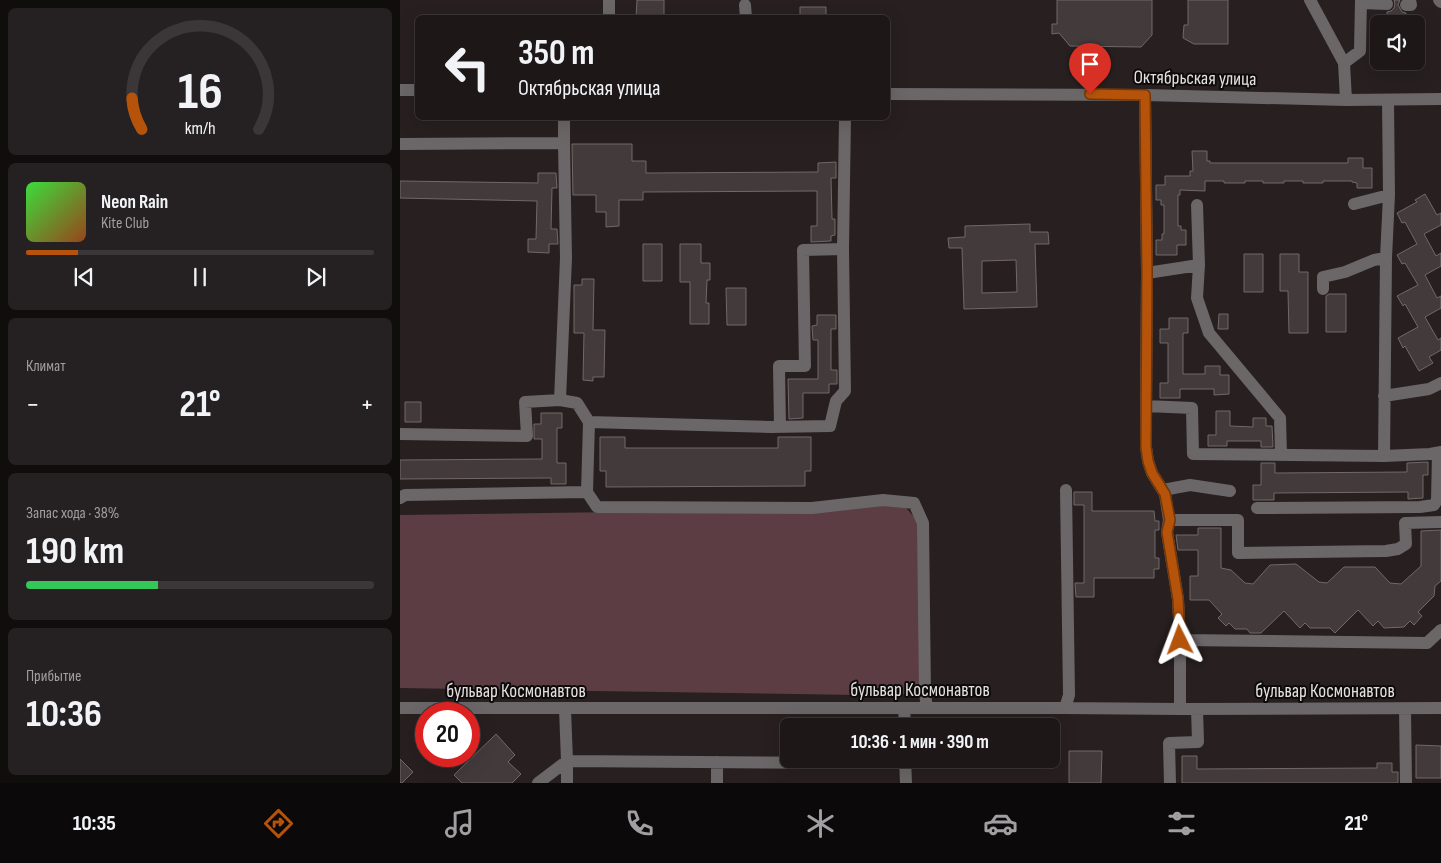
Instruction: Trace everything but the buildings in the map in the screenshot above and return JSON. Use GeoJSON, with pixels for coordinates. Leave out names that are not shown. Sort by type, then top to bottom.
{"type":"FeatureCollection","features":[{"type":"Feature","properties":{"kind":"street"},"geometry":{"type":"LineString","coordinates":[[609,0],[609,15]]}},
{"type":"Feature","properties":{"kind":"street"},"geometry":{"type":"LineString","coordinates":[[1310,0],[1344,63],[1346,100]]}},
{"type":"Feature","properties":{"kind":"street"},"geometry":{"type":"LineString","coordinates":[[1344,63],[1360,51],[1361,2],[1387,4]]}},
{"type":"Feature","properties":{"kind":"street"},"geometry":{"type":"LineString","coordinates":[[400,90],[415,90]]}},
{"type":"Feature","properties":{"kind":"street","name":"Октябрьская улица"},"geometry":{"type":"LineString","coordinates":[[890,94],[1145,95],[1346,100],[1441,99]]}},
{"type":"Feature","properties":{"kind":"street"},"geometry":{"type":"LineString","coordinates":[[1145,95],[1146,447],[1152,473],[1165,494],[1170,520],[1167,532],[1178,599],[1180,709]]}},
{"type":"Feature","properties":{"kind":"street"},"geometry":{"type":"LineString","coordinates":[[1384,456],[1386,258],[1389,195],[1388,100]]}},
{"type":"Feature","properties":{"kind":"street"},"geometry":{"type":"LineString","coordinates":[[560,400],[566,258],[564,120]]}},
{"type":"Feature","properties":{"kind":"street"},"geometry":{"type":"LineString","coordinates":[[589,422],[780,427],[830,426],[836,401],[845,391],[843,249],[845,120]]}},
{"type":"Feature","properties":{"kind":"street"},"geometry":{"type":"LineString","coordinates":[[400,144],[564,143]]}},
{"type":"Feature","properties":{"kind":"street"},"geometry":{"type":"LineString","coordinates":[[1354,204],[1389,195]]}},
{"type":"Feature","properties":{"kind":"street"},"geometry":{"type":"LineString","coordinates":[[1197,204],[1199,265],[1196,298],[1209,333],[1280,418],[1281,455]]}},
{"type":"Feature","properties":{"kind":"street"},"geometry":{"type":"LineString","coordinates":[[780,427],[779,366],[805,366],[803,250],[843,249]]}},
{"type":"Feature","properties":{"kind":"street"},"geometry":{"type":"LineString","coordinates":[[1323,289],[1323,277],[1345,272],[1374,260],[1386,258]]}},
{"type":"Feature","properties":{"kind":"street"},"geometry":{"type":"LineString","coordinates":[[1147,272],[1199,265]]}},
{"type":"Feature","properties":{"kind":"street"},"geometry":{"type":"LineString","coordinates":[[1384,396],[1429,389],[1441,383]]}},
{"type":"Feature","properties":{"kind":"street"},"geometry":{"type":"LineString","coordinates":[[400,434],[527,436],[525,402],[560,400],[577,403],[589,422],[587,492],[597,507],[812,508],[883,500],[914,503],[923,523],[925,694],[927,708]]}},
{"type":"Feature","properties":{"kind":"street"},"geometry":{"type":"LineString","coordinates":[[1146,406],[1192,408],[1193,454],[1384,456],[1439,452],[1437,500],[1434,506],[1257,508]]}},
{"type":"Feature","properties":{"kind":"street"},"geometry":{"type":"LineString","coordinates":[[1163,490],[1190,485],[1230,491]]}},
{"type":"Feature","properties":{"kind":"street"},"geometry":{"type":"LineString","coordinates":[[1065,708],[1069,695],[1066,490]]}},
{"type":"Feature","properties":{"kind":"street"},"geometry":{"type":"LineString","coordinates":[[400,498],[405,495],[587,492]]}},
{"type":"Feature","properties":{"kind":"street"},"geometry":{"type":"LineString","coordinates":[[1170,520],[1238,520],[1238,553],[1386,551],[1398,549],[1406,544],[1405,523],[1441,522]]}},
{"type":"Feature","properties":{"kind":"street"},"geometry":{"type":"LineString","coordinates":[[1180,640],[1427,643],[1441,630]]}},
{"type":"Feature","properties":{"kind":"street","name":"бульвар Космонавтов"},"geometry":{"type":"LineString","coordinates":[[400,708],[415,709]]}},
{"type":"Feature","properties":{"kind":"street"},"geometry":{"type":"LineString","coordinates":[[904,708],[905,718]]}},
{"type":"Feature","properties":{"kind":"street","name":"бульвар Космонавтов"},"geometry":{"type":"LineString","coordinates":[[480,711],[1441,708]]}},
{"type":"Feature","properties":{"kind":"street"},"geometry":{"type":"LineString","coordinates":[[565,709],[567,783]]}},
{"type":"Feature","properties":{"kind":"street"},"geometry":{"type":"LineString","coordinates":[[1170,783],[1169,743],[1198,742],[1197,709]]}},
{"type":"Feature","properties":{"kind":"street"},"geometry":{"type":"LineString","coordinates":[[1405,709],[1406,783]]}},
{"type":"Feature","properties":{"kind":"street"},"geometry":{"type":"LineString","coordinates":[[538,783],[567,761],[780,762]]}},
{"type":"Feature","properties":{"kind":"street"},"geometry":{"type":"LineString","coordinates":[[717,762],[717,783]]}},
{"type":"Feature","properties":{"kind":"street"},"geometry":{"type":"LineString","coordinates":[[905,768],[906,783]]}},
{"type":"Feature","properties":{"kind":"shaded area"},"geometry":{"type":"Polygon","coordinates":[[[871,504],[906,508],[918,521],[923,677],[912,694],[856,695],[400,688],[400,515],[843,509],[871,504]]]}},
{"type":"Feature","properties":{"kind":"route"},"geometry":{"type":"LineString","coordinates":[[1090,94],[1145,95],[1146,447],[1152,473],[1165,494],[1170,520],[1167,532],[1178,599],[1180,640]]}}]}
